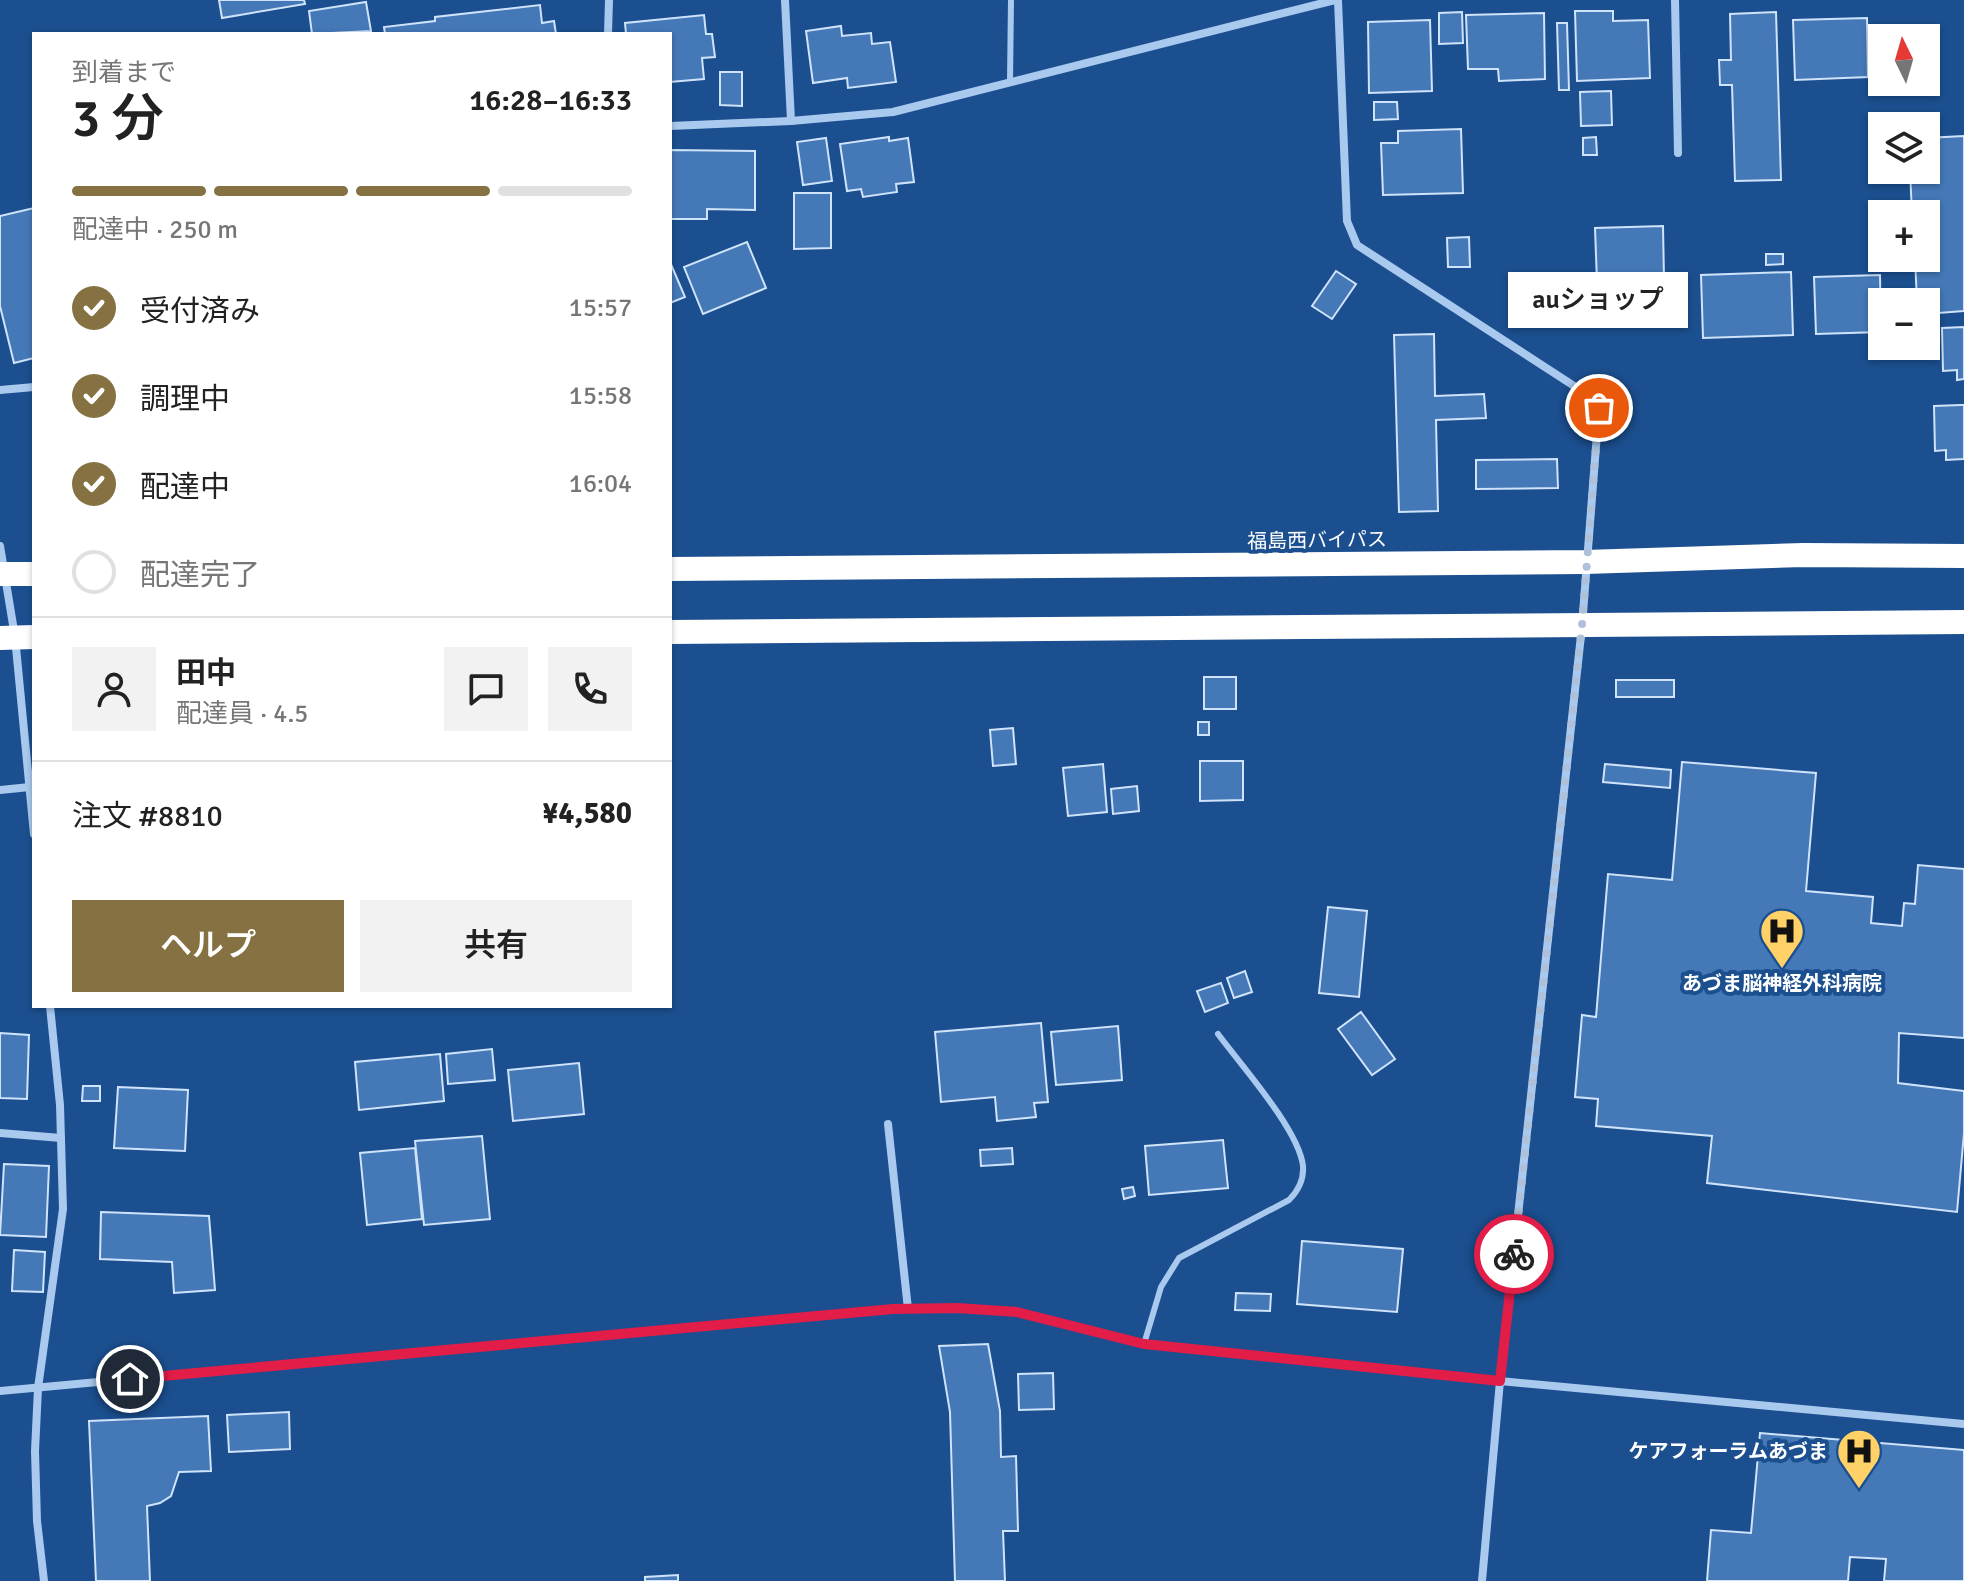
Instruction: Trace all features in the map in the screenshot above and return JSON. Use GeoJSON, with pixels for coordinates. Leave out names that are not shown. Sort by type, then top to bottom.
{"type":"FeatureCollection","features":[{"type":"Feature","properties":{"kind":"highway","name":"福島西バイパス"},"geometry":{"type":"LineString","coordinates":[[672,569],[1585,562],[1803,555],[1964,556]]}},
{"type":"Feature","properties":{"kind":"highway"},"geometry":{"type":"LineString","coordinates":[[3,574],[32,574]]}},
{"type":"Feature","properties":{"kind":"highway"},"geometry":{"type":"LineString","coordinates":[[672,632],[1964,622]]}},
{"type":"Feature","properties":{"kind":"street"},"geometry":{"type":"LineString","coordinates":[[608,32],[609,0]]}},
{"type":"Feature","properties":{"kind":"street"},"geometry":{"type":"LineString","coordinates":[[785,0],[791,121]]}},
{"type":"Feature","properties":{"kind":"street"},"geometry":{"type":"LineString","coordinates":[[672,126],[791,121],[893,112],[1336,0],[1347,221],[1357,245],[1588,395],[1599,408],[1582,626],[1500,1381],[1482,1581]]}},
{"type":"Feature","properties":{"kind":"street"},"geometry":{"type":"LineString","coordinates":[[1675,0],[1678,153]]}},
{"type":"Feature","properties":{"kind":"street"},"geometry":{"type":"LineString","coordinates":[[0,390],[32,387]]}},
{"type":"Feature","properties":{"kind":"street"},"geometry":{"type":"LineString","coordinates":[[0,546],[16,637],[32,810]]}},
{"type":"Feature","properties":{"kind":"street"},"geometry":{"type":"LineString","coordinates":[[0,790],[30,787]]}},
{"type":"Feature","properties":{"kind":"street"},"geometry":{"type":"LineString","coordinates":[[44,1581],[37,1521],[35,1451],[38,1388],[63,1209],[61,1138],[50,1008]]}},
{"type":"Feature","properties":{"kind":"street"},"geometry":{"type":"LineString","coordinates":[[888,1124],[908,1309]]}},
{"type":"Feature","properties":{"kind":"street"},"geometry":{"type":"LineString","coordinates":[[0,1133],[61,1138]]}},
{"type":"Feature","properties":{"kind":"street"},"geometry":{"type":"LineString","coordinates":[[0,1391],[908,1309],[957,1308],[1017,1312],[1144,1344],[1964,1424]]}},
{"type":"Feature","properties":{"kind":"lane"},"geometry":{"type":"LineString","coordinates":[[1010,81],[1011,0]]}},
{"type":"Feature","properties":{"kind":"lane"},"geometry":{"type":"LineString","coordinates":[[1144,1344],[1161,1287],[1179,1258],[1289,1200],[1299,1189],[1303,1168],[1296,1143],[1218,1034]]}},
{"type":"Feature","properties":{"kind":"building"},"geometry":{"type":"Polygon","coordinates":[[[219,0],[304,0],[305,4],[222,18],[219,0]]]}},
{"type":"Feature","properties":{"kind":"building"},"geometry":{"type":"Polygon","coordinates":[[[366,2],[371,31],[312,32],[309,11],[366,2]]]}},
{"type":"Feature","properties":{"kind":"building"},"geometry":{"type":"Polygon","coordinates":[[[540,5],[542,23],[554,21],[556,32],[385,32],[384,27],[435,21],[435,17],[540,5]]]}},
{"type":"Feature","properties":{"kind":"building"},"geometry":{"type":"Polygon","coordinates":[[[1575,11],[1613,11],[1613,21],[1648,20],[1650,78],[1577,81],[1575,11]]]}},
{"type":"Feature","properties":{"kind":"building"},"geometry":{"type":"Polygon","coordinates":[[[1462,12],[1463,43],[1439,44],[1439,13],[1462,12]]]}},
{"type":"Feature","properties":{"kind":"building"},"geometry":{"type":"Polygon","coordinates":[[[1776,12],[1781,180],[1735,181],[1732,85],[1720,85],[1719,60],[1731,60],[1730,14],[1776,12]]]}},
{"type":"Feature","properties":{"kind":"building"},"geometry":{"type":"Polygon","coordinates":[[[1544,13],[1545,79],[1499,81],[1498,69],[1468,69],[1466,15],[1544,13]]]}},
{"type":"Feature","properties":{"kind":"building"},"geometry":{"type":"Polygon","coordinates":[[[704,15],[706,34],[712,34],[715,57],[702,58],[704,79],[672,82],[672,32],[626,32],[625,23],[704,15]]]}},
{"type":"Feature","properties":{"kind":"building"},"geometry":{"type":"Polygon","coordinates":[[[1867,18],[1868,77],[1795,80],[1793,20],[1867,18]]]}},
{"type":"Feature","properties":{"kind":"building"},"geometry":{"type":"Polygon","coordinates":[[[1430,20],[1432,91],[1369,93],[1368,22],[1430,20]]]}},
{"type":"Feature","properties":{"kind":"building"},"geometry":{"type":"Polygon","coordinates":[[[1557,23],[1567,23],[1569,90],[1559,90],[1557,23]]]}},
{"type":"Feature","properties":{"kind":"building"},"geometry":{"type":"Polygon","coordinates":[[[841,26],[842,36],[871,33],[872,44],[890,42],[896,82],[848,88],[847,78],[813,83],[806,31],[841,26]]]}},
{"type":"Feature","properties":{"kind":"building"},"geometry":{"type":"Polygon","coordinates":[[[720,72],[742,72],[742,106],[720,105],[720,72]]]}},
{"type":"Feature","properties":{"kind":"building"},"geometry":{"type":"Polygon","coordinates":[[[1611,91],[1612,125],[1581,126],[1580,92],[1611,91]]]}},
{"type":"Feature","properties":{"kind":"building"},"geometry":{"type":"Polygon","coordinates":[[[1374,102],[1397,102],[1398,119],[1374,120],[1374,102]]]}},
{"type":"Feature","properties":{"kind":"building"},"geometry":{"type":"Polygon","coordinates":[[[1461,129],[1463,193],[1383,195],[1381,143],[1398,143],[1398,131],[1461,129]]]}},
{"type":"Feature","properties":{"kind":"building"},"geometry":{"type":"Polygon","coordinates":[[[1964,136],[1964,311],[1940,313],[1940,288],[1916,288],[1916,272],[1940,272],[1940,200],[1911,200],[1911,184],[1940,184],[1940,137],[1964,136]]]}},
{"type":"Feature","properties":{"kind":"building"},"geometry":{"type":"Polygon","coordinates":[[[889,137],[889,141],[908,138],[914,182],[896,184],[897,192],[863,197],[861,189],[847,191],[840,144],[889,137]]]}},
{"type":"Feature","properties":{"kind":"building"},"geometry":{"type":"Polygon","coordinates":[[[1596,137],[1597,155],[1583,155],[1583,138],[1596,137]]]}},
{"type":"Feature","properties":{"kind":"building"},"geometry":{"type":"Polygon","coordinates":[[[826,138],[832,181],[803,185],[797,142],[826,138]]]}},
{"type":"Feature","properties":{"kind":"building"},"geometry":{"type":"Polygon","coordinates":[[[672,150],[755,151],[755,210],[707,209],[707,219],[672,219],[672,150]]]}},
{"type":"Feature","properties":{"kind":"building"},"geometry":{"type":"Polygon","coordinates":[[[794,193],[831,193],[831,248],[794,249],[794,193]]]}},
{"type":"Feature","properties":{"kind":"building"},"geometry":{"type":"Polygon","coordinates":[[[32,208],[32,358],[14,363],[0,306],[0,216],[32,208]]]}},
{"type":"Feature","properties":{"kind":"building"},"geometry":{"type":"Polygon","coordinates":[[[1663,226],[1664,279],[1597,282],[1595,228],[1663,226]]]}},
{"type":"Feature","properties":{"kind":"building"},"geometry":{"type":"Polygon","coordinates":[[[1469,237],[1470,267],[1448,267],[1447,238],[1469,237]]]}},
{"type":"Feature","properties":{"kind":"building"},"geometry":{"type":"Polygon","coordinates":[[[747,242],[766,288],[703,314],[684,267],[747,242]]]}},
{"type":"Feature","properties":{"kind":"building"},"geometry":{"type":"Polygon","coordinates":[[[1766,254],[1783,254],[1783,264],[1766,265],[1766,254]]]}},
{"type":"Feature","properties":{"kind":"building"},"geometry":{"type":"Polygon","coordinates":[[[672,267],[685,297],[672,302],[672,267]]]}},
{"type":"Feature","properties":{"kind":"building"},"geometry":{"type":"Polygon","coordinates":[[[1336,271],[1356,284],[1332,319],[1312,306],[1336,271]]]}},
{"type":"Feature","properties":{"kind":"building"},"geometry":{"type":"Polygon","coordinates":[[[1791,272],[1793,335],[1703,338],[1701,275],[1791,272]]]}},
{"type":"Feature","properties":{"kind":"building"},"geometry":{"type":"Polygon","coordinates":[[[1880,275],[1880,288],[1868,288],[1868,332],[1816,334],[1814,277],[1880,275]]]}},
{"type":"Feature","properties":{"kind":"building"},"geometry":{"type":"Polygon","coordinates":[[[1964,327],[1964,379],[1957,380],[1957,370],[1943,371],[1942,328],[1964,327]]]}},
{"type":"Feature","properties":{"kind":"building"},"geometry":{"type":"Polygon","coordinates":[[[1434,334],[1435,396],[1484,394],[1486,418],[1436,420],[1438,511],[1399,512],[1394,335],[1434,334]]]}},
{"type":"Feature","properties":{"kind":"building"},"geometry":{"type":"Polygon","coordinates":[[[1964,405],[1964,459],[1946,460],[1946,450],[1935,451],[1934,406],[1964,405]]]}},
{"type":"Feature","properties":{"kind":"building"},"geometry":{"type":"Polygon","coordinates":[[[1557,459],[1558,488],[1476,489],[1476,460],[1557,459]]]}},
{"type":"Feature","properties":{"kind":"building"},"geometry":{"type":"Polygon","coordinates":[[[1204,677],[1236,677],[1236,709],[1204,709],[1204,677]]]}},
{"type":"Feature","properties":{"kind":"building"},"geometry":{"type":"Polygon","coordinates":[[[1616,680],[1674,680],[1674,697],[1616,697],[1616,680]]]}},
{"type":"Feature","properties":{"kind":"building"},"geometry":{"type":"Polygon","coordinates":[[[1198,722],[1209,722],[1209,735],[1198,735],[1198,722]]]}},
{"type":"Feature","properties":{"kind":"building"},"geometry":{"type":"Polygon","coordinates":[[[1013,728],[1016,764],[993,766],[990,730],[1013,728]]]}},
{"type":"Feature","properties":{"kind":"building"},"geometry":{"type":"Polygon","coordinates":[[[1200,761],[1243,761],[1243,800],[1200,801],[1200,761]]]}},
{"type":"Feature","properties":{"kind":"building","name":"あづま脳神経外科病院"},"geometry":{"type":"Polygon","coordinates":[[[1682,762],[1816,773],[1806,891],[1873,897],[1871,923],[1902,926],[1904,903],[1915,904],[1918,865],[1964,869],[1964,1038],[1899,1033],[1898,1083],[1964,1091],[1964,1133],[1957,1212],[1707,1183],[1712,1136],[1596,1126],[1598,1099],[1575,1097],[1582,1015],[1596,1017],[1608,874],[1672,880],[1682,762]]]}},
{"type":"Feature","properties":{"kind":"building"},"geometry":{"type":"Polygon","coordinates":[[[1103,764],[1107,812],[1068,816],[1063,768],[1103,764]]]}},
{"type":"Feature","properties":{"kind":"building"},"geometry":{"type":"Polygon","coordinates":[[[1605,764],[1671,770],[1670,788],[1603,782],[1605,764]]]}},
{"type":"Feature","properties":{"kind":"building"},"geometry":{"type":"Polygon","coordinates":[[[1137,786],[1139,811],[1113,814],[1111,789],[1137,786]]]}},
{"type":"Feature","properties":{"kind":"building"},"geometry":{"type":"Polygon","coordinates":[[[1328,907],[1367,911],[1359,997],[1319,993],[1328,907]]]}},
{"type":"Feature","properties":{"kind":"building"},"geometry":{"type":"Polygon","coordinates":[[[1245,971],[1252,992],[1234,998],[1227,978],[1245,971]]]}},
{"type":"Feature","properties":{"kind":"building"},"geometry":{"type":"Polygon","coordinates":[[[1221,983],[1228,1003],[1205,1012],[1197,991],[1221,983]]]}},
{"type":"Feature","properties":{"kind":"building"},"geometry":{"type":"Polygon","coordinates":[[[1361,1012],[1395,1059],[1372,1075],[1338,1029],[1361,1012]]]}},
{"type":"Feature","properties":{"kind":"building"},"geometry":{"type":"Polygon","coordinates":[[[1041,1023],[1048,1102],[1034,1103],[1036,1117],[997,1121],[995,1097],[941,1102],[935,1032],[1041,1023]]]}},
{"type":"Feature","properties":{"kind":"building"},"geometry":{"type":"Polygon","coordinates":[[[1118,1026],[1122,1080],[1056,1085],[1051,1032],[1118,1026]]]}},
{"type":"Feature","properties":{"kind":"building"},"geometry":{"type":"Polygon","coordinates":[[[0,1033],[29,1035],[27,1099],[0,1098],[0,1033]]]}},
{"type":"Feature","properties":{"kind":"building"},"geometry":{"type":"Polygon","coordinates":[[[492,1049],[495,1080],[448,1084],[446,1054],[492,1049]]]}},
{"type":"Feature","properties":{"kind":"building"},"geometry":{"type":"Polygon","coordinates":[[[440,1054],[444,1101],[359,1110],[355,1062],[440,1054]]]}},
{"type":"Feature","properties":{"kind":"building"},"geometry":{"type":"Polygon","coordinates":[[[579,1063],[584,1114],[513,1121],[508,1070],[579,1063]]]}},
{"type":"Feature","properties":{"kind":"building"},"geometry":{"type":"Polygon","coordinates":[[[83,1086],[100,1086],[100,1101],[82,1101],[83,1086]]]}},
{"type":"Feature","properties":{"kind":"building"},"geometry":{"type":"Polygon","coordinates":[[[118,1087],[188,1090],[185,1151],[114,1148],[118,1087]]]}},
{"type":"Feature","properties":{"kind":"building"},"geometry":{"type":"Polygon","coordinates":[[[482,1136],[490,1219],[424,1225],[415,1141],[482,1136]]]}},
{"type":"Feature","properties":{"kind":"building"},"geometry":{"type":"Polygon","coordinates":[[[1223,1140],[1228,1188],[1149,1195],[1145,1146],[1223,1140]]]}},
{"type":"Feature","properties":{"kind":"building"},"geometry":{"type":"Polygon","coordinates":[[[415,1148],[422,1219],[367,1225],[360,1153],[415,1148]]]}},
{"type":"Feature","properties":{"kind":"building"},"geometry":{"type":"Polygon","coordinates":[[[1012,1148],[1013,1164],[981,1166],[980,1150],[1012,1148]]]}},
{"type":"Feature","properties":{"kind":"building"},"geometry":{"type":"Polygon","coordinates":[[[4,1164],[49,1166],[46,1237],[0,1235],[4,1164]]]}},
{"type":"Feature","properties":{"kind":"building"},"geometry":{"type":"Polygon","coordinates":[[[1133,1187],[1135,1196],[1124,1199],[1122,1189],[1133,1187]]]}},
{"type":"Feature","properties":{"kind":"building"},"geometry":{"type":"Polygon","coordinates":[[[101,1212],[209,1216],[215,1290],[174,1293],[172,1262],[100,1259],[101,1212]]]}},
{"type":"Feature","properties":{"kind":"building"},"geometry":{"type":"Polygon","coordinates":[[[1302,1241],[1403,1249],[1397,1312],[1297,1304],[1302,1241]]]}},
{"type":"Feature","properties":{"kind":"building"},"geometry":{"type":"Polygon","coordinates":[[[14,1250],[45,1252],[43,1292],[12,1291],[14,1250]]]}},
{"type":"Feature","properties":{"kind":"building"},"geometry":{"type":"Polygon","coordinates":[[[1236,1293],[1271,1294],[1270,1311],[1235,1310],[1236,1293]]]}},
{"type":"Feature","properties":{"kind":"building"},"geometry":{"type":"Polygon","coordinates":[[[988,1344],[1000,1411],[1001,1457],[1016,1456],[1018,1531],[1003,1531],[1005,1581],[955,1581],[950,1412],[939,1346],[988,1344]]]}},
{"type":"Feature","properties":{"kind":"building"},"geometry":{"type":"Polygon","coordinates":[[[1053,1373],[1054,1409],[1019,1410],[1018,1374],[1053,1373]]]}},
{"type":"Feature","properties":{"kind":"building"},"geometry":{"type":"Polygon","coordinates":[[[289,1412],[290,1449],[229,1452],[227,1415],[289,1412]]]}},
{"type":"Feature","properties":{"kind":"building"},"geometry":{"type":"Polygon","coordinates":[[[208,1416],[211,1471],[179,1472],[171,1496],[147,1506],[150,1581],[96,1581],[89,1421],[208,1416]]]}},
{"type":"Feature","properties":{"kind":"building","name":"ケアフォーラムあづま"},"geometry":{"type":"Polygon","coordinates":[[[1760,1433],[1964,1450],[1964,1581],[1884,1581],[1886,1559],[1850,1557],[1848,1581],[1707,1581],[1711,1530],[1751,1533],[1760,1433]]]}},
{"type":"Feature","properties":{"kind":"building"},"geometry":{"type":"Polygon","coordinates":[[[678,1575],[678,1581],[645,1581],[645,1577],[678,1575]]]}},
{"type":"Feature","properties":{"kind":"way so far"},"geometry":{"type":"LineString","coordinates":[[1514,1254],[1582,626],[1599,408]]}},
{"type":"Feature","properties":{"kind":"place","name":"auショップ"},"geometry":{"type":"Point","coordinates":[1599,408]}},
{"type":"Feature","properties":{"kind":"place","name":"あづま脳神経外科病院"},"geometry":{"type":"Point","coordinates":[1782,970]}},
{"type":"Feature","properties":{"kind":"place","name":"ケアフォーラムあづま"},"geometry":{"type":"Point","coordinates":[1859,1490]}},
{"type":"Feature","properties":{"kind":"route"},"geometry":{"type":"LineString","coordinates":[[130,1379],[893,1309],[957,1308],[1017,1312],[1144,1344],[1500,1381],[1514,1254]]}}]}
